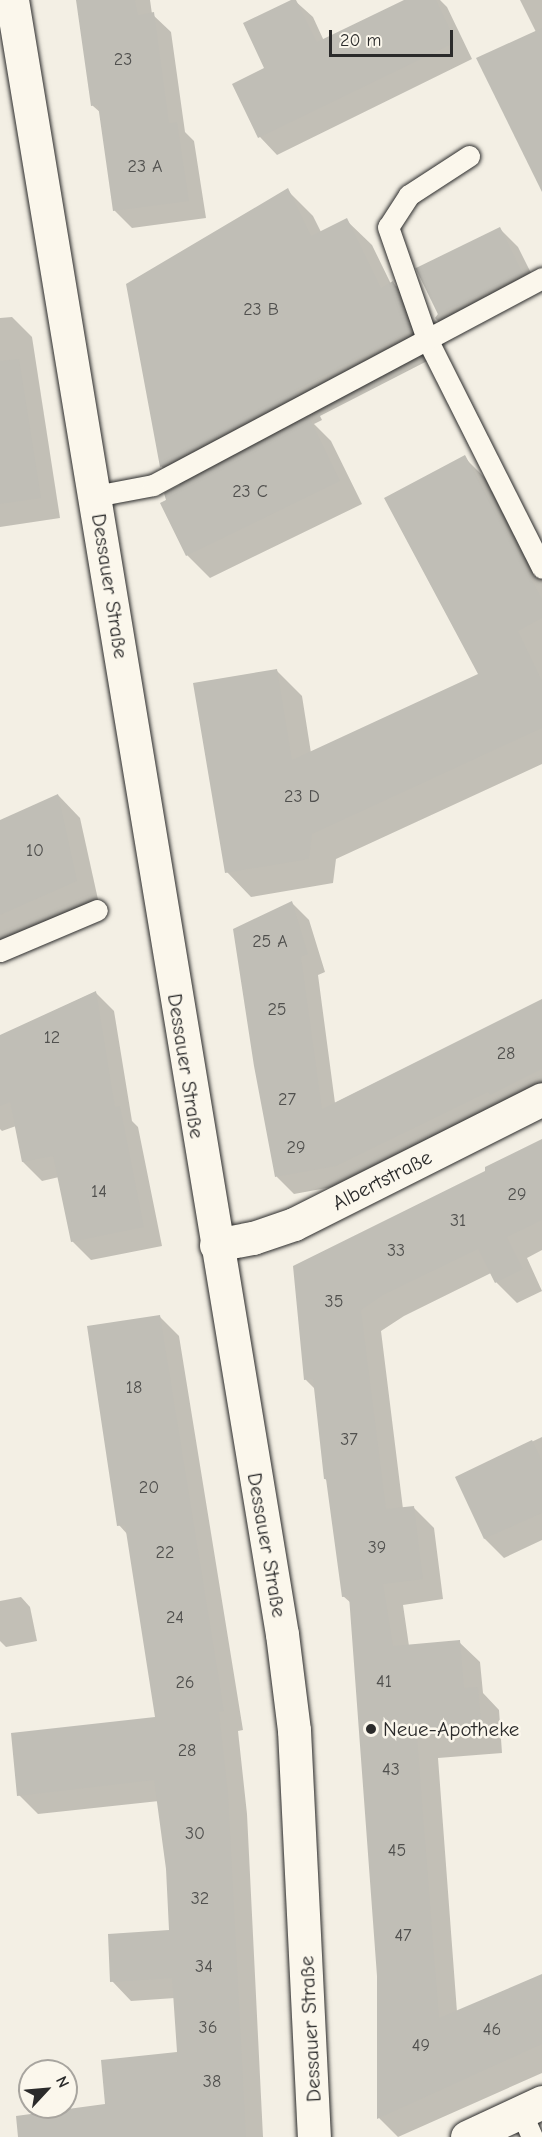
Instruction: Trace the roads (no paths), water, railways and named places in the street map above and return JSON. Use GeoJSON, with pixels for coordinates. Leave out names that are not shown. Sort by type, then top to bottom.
{"type":"FeatureCollection","features":[{"type":"Feature","properties":{"kind":"street","name":"Dessauer Straße"},"geometry":{"type":"LineString","coordinates":[[12,0],[282,1634],[294,1730],[314,2137]]}},
{"type":"Feature","properties":{"kind":"street","name":"Albertstraße"},"geometry":{"type":"LineString","coordinates":[[216,1245],[253,1238],[294,1224],[542,1099]]}},
{"type":"Feature","properties":{"kind":"street"},"geometry":{"type":"LineString","coordinates":[[467,2137],[532,2117]]}},
{"type":"Feature","properties":{"kind":"lane"},"geometry":{"type":"LineString","coordinates":[[469,156],[409,195],[388,227],[427,339],[542,568]]}},
{"type":"Feature","properties":{"kind":"lane"},"geometry":{"type":"LineString","coordinates":[[95,496],[153,485],[542,278]]}},
{"type":"Feature","properties":{"kind":"lane"},"geometry":{"type":"LineString","coordinates":[[0,951],[97,910]]}},
{"type":"Feature","properties":{"kind":"place","name":"Neue-Apotheke"},"geometry":{"type":"Point","coordinates":[371,1729]}}]}
